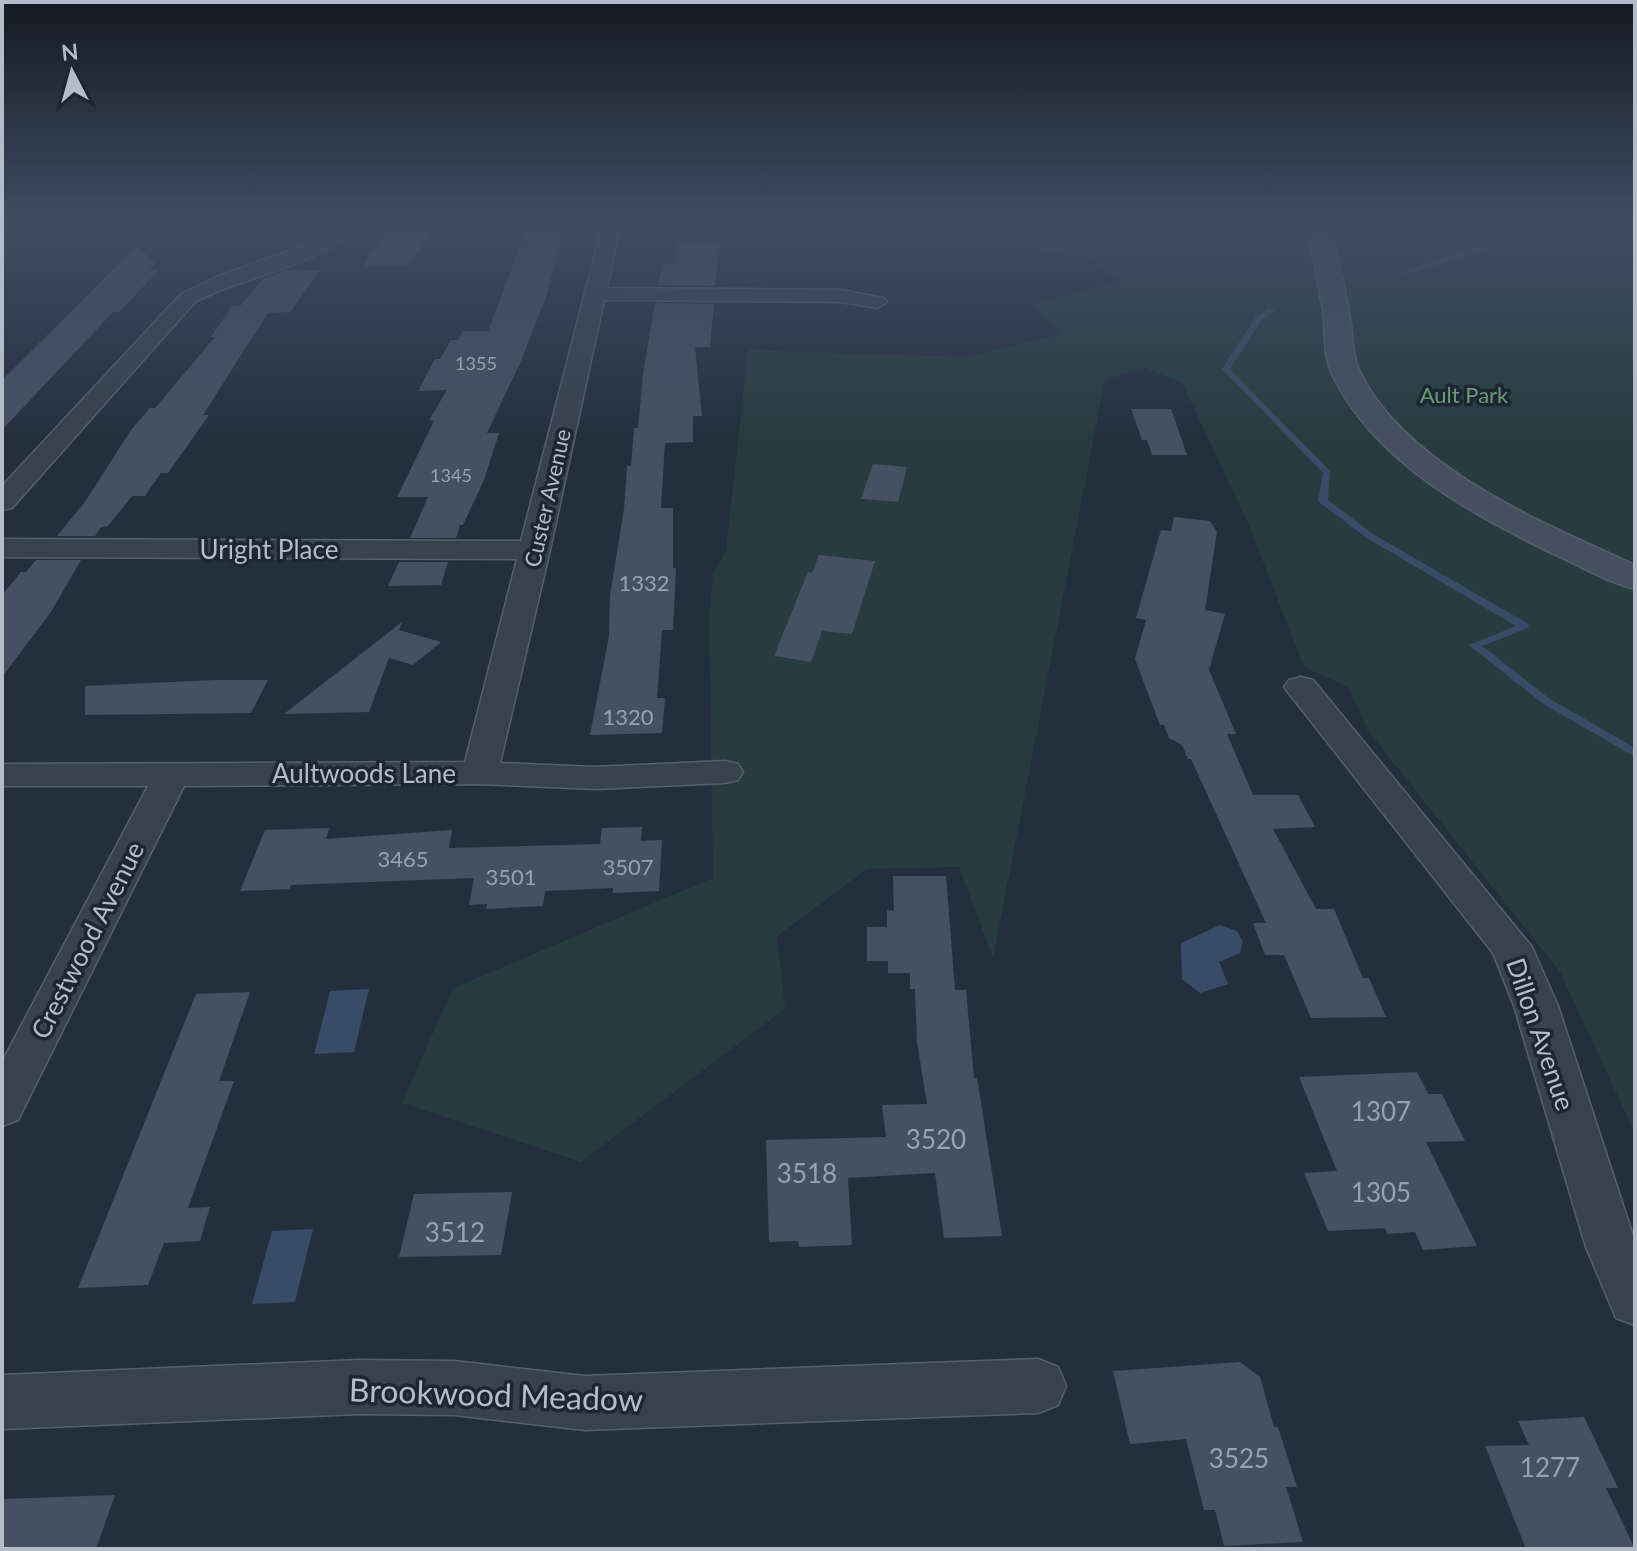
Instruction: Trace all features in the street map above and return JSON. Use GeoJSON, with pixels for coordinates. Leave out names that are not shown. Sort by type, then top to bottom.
{"type":"FeatureCollection","features":[{"type":"Feature","properties":{"kind":"street"},"geometry":{"type":"LineString","coordinates":[[2,502],[193,295]]}},
{"type":"Feature","properties":{"kind":"street","name":"Custer Avenue"},"geometry":{"type":"LineString","coordinates":[[480,773],[595,295]]}},
{"type":"Feature","properties":{"kind":"street"},"geometry":{"type":"LineString","coordinates":[[765,295],[841,296],[877,302]]}},
{"type":"Feature","properties":{"kind":"street"},"geometry":{"type":"LineString","coordinates":[[1333,295],[1345,372],[1370,410],[1412,455],[1453,484],[1514,520],[1635,578]]}},
{"type":"Feature","properties":{"kind":"street","name":"Uright Place"},"geometry":{"type":"LineString","coordinates":[[2,548],[536,550]]}},
{"type":"Feature","properties":{"kind":"street","name":"Dillon Avenue"},"geometry":{"type":"LineString","coordinates":[[1301,687],[1511,947],[1536,1006],[1611,1247],[1635,1301]]}},
{"type":"Feature","properties":{"kind":"street","name":"Aultwoods Lane"},"geometry":{"type":"LineString","coordinates":[[2,775],[480,773],[595,778],[725,772]]}},
{"type":"Feature","properties":{"kind":"street","name":"Crestwood Avenue"},"geometry":{"type":"LineString","coordinates":[[2,1107],[172,774]]}},
{"type":"Feature","properties":{"kind":"street","name":"Brookwood Meadow"},"geometry":{"type":"LineString","coordinates":[[2,1402],[359,1387],[454,1388],[585,1403],[1038,1386]]}},
{"type":"Feature","properties":{"kind":"green space","name":"Ault Park"},"geometry":{"type":"Polygon","coordinates":[[[1065,295],[1635,295],[1635,1133],[1560,972],[1369,732],[1348,687],[1304,667],[1248,523],[1182,383],[1144,367],[1105,380],[993,958],[959,867],[867,869],[777,936],[785,1009],[581,1162],[402,1103],[453,988],[713,878],[709,616],[713,573],[726,551],[748,350],[964,357],[1062,334],[1033,303],[1065,295]]]}},
{"type":"Feature","properties":{"kind":"water"},"geometry":{"type":"Polygon","coordinates":[[[1220,925],[1237,931],[1243,942],[1240,953],[1219,962],[1228,984],[1200,993],[1182,979],[1181,943],[1220,925]]]}},
{"type":"Feature","properties":{"kind":"water"},"geometry":{"type":"Polygon","coordinates":[[[369,989],[354,1052],[314,1054],[330,991],[369,989]]]}},
{"type":"Feature","properties":{"kind":"water"},"geometry":{"type":"Polygon","coordinates":[[[313,1229],[295,1302],[252,1304],[272,1231],[313,1229]]]}},
{"type":"Feature","properties":{"kind":"building"},"geometry":{"type":"Polygon","coordinates":[[[87,295],[135,295],[119,312],[113,312],[2,430],[2,380],[87,295]]]}},
{"type":"Feature","properties":{"kind":"building"},"geometry":{"type":"Polygon","coordinates":[[[249,295],[302,295],[290,312],[268,313],[203,415],[209,415],[168,473],[161,473],[145,496],[132,496],[108,526],[101,527],[95,536],[57,536],[85,502],[131,430],[150,408],[155,408],[215,337],[211,337],[232,306],[240,306],[249,295]]]}},
{"type":"Feature","properties":{"kind":"building"},"geometry":{"type":"Polygon","coordinates":[[[502,295],[546,295],[521,361],[487,433],[499,433],[484,480],[456,538],[410,538],[428,497],[397,497],[434,421],[429,420],[447,390],[418,391],[435,359],[440,359],[451,340],[458,340],[463,331],[488,331],[502,295]]]}},
{"type":"Feature","properties":{"kind":"building"},"geometry":{"type":"Polygon","coordinates":[[[655,303],[714,304],[710,347],[695,347],[702,416],[693,416],[693,442],[665,443],[661,508],[673,508],[673,568],[676,568],[673,630],[662,630],[657,698],[665,698],[662,733],[590,735],[609,636],[610,595],[624,509],[627,466],[631,466],[634,428],[638,428],[655,303]]]}},
{"type":"Feature","properties":{"kind":"building"},"geometry":{"type":"Polygon","coordinates":[[[1131,409],[1171,409],[1187,455],[1152,455],[1147,440],[1142,440],[1131,409]]]}},
{"type":"Feature","properties":{"kind":"building"},"geometry":{"type":"Polygon","coordinates":[[[873,464],[907,467],[898,502],[861,499],[873,464]]]}},
{"type":"Feature","properties":{"kind":"building"},"geometry":{"type":"Polygon","coordinates":[[[1174,517],[1210,521],[1217,532],[1205,610],[1225,614],[1209,670],[1236,734],[1227,734],[1253,795],[1298,795],[1315,827],[1273,829],[1316,909],[1334,909],[1363,978],[1369,978],[1386,1017],[1311,1018],[1284,955],[1265,955],[1253,923],[1266,923],[1191,759],[1188,759],[1182,745],[1169,738],[1164,725],[1160,725],[1135,659],[1146,620],[1136,618],[1161,530],[1171,531],[1174,517]]]}},
{"type":"Feature","properties":{"kind":"building"},"geometry":{"type":"Polygon","coordinates":[[[819,555],[875,561],[852,634],[822,631],[811,662],[774,656],[808,572],[812,573],[819,555]]]}},
{"type":"Feature","properties":{"kind":"building"},"geometry":{"type":"Polygon","coordinates":[[[36,560],[81,560],[51,612],[2,677],[2,595],[36,560]]]}},
{"type":"Feature","properties":{"kind":"building"},"geometry":{"type":"Polygon","coordinates":[[[399,562],[448,562],[441,585],[388,586],[399,562]]]}},
{"type":"Feature","properties":{"kind":"building"},"geometry":{"type":"Polygon","coordinates":[[[402,622],[399,630],[441,642],[413,665],[389,658],[369,712],[284,714],[402,622]]]}},
{"type":"Feature","properties":{"kind":"building"},"geometry":{"type":"Polygon","coordinates":[[[268,680],[251,713],[85,715],[85,686],[268,680]]]}},
{"type":"Feature","properties":{"kind":"building"},"geometry":{"type":"Polygon","coordinates":[[[642,827],[641,841],[662,840],[659,891],[613,893],[613,888],[545,891],[543,906],[486,909],[487,904],[469,905],[474,878],[291,885],[289,889],[240,891],[265,830],[329,828],[326,839],[452,830],[449,848],[600,844],[602,828],[642,827]]]}},
{"type":"Feature","properties":{"kind":"building"},"geometry":{"type":"Polygon","coordinates":[[[893,876],[946,876],[955,990],[966,990],[974,1078],[977,1078],[1002,1236],[944,1238],[935,1173],[848,1178],[852,1245],[799,1247],[798,1241],[769,1242],[766,1140],[886,1137],[882,1105],[927,1104],[917,1042],[915,989],[910,989],[910,973],[888,973],[888,961],[867,961],[867,927],[887,927],[887,910],[894,911],[893,876]]]}},
{"type":"Feature","properties":{"kind":"building"},"geometry":{"type":"Polygon","coordinates":[[[250,992],[219,1081],[234,1081],[188,1208],[210,1207],[200,1241],[164,1243],[148,1285],[78,1288],[196,994],[250,992]]]}},
{"type":"Feature","properties":{"kind":"building"},"geometry":{"type":"Polygon","coordinates":[[[1417,1072],[1428,1094],[1442,1094],[1465,1141],[1426,1142],[1477,1246],[1423,1250],[1415,1232],[1387,1234],[1385,1228],[1328,1231],[1304,1173],[1337,1171],[1299,1077],[1417,1072]]]}},
{"type":"Feature","properties":{"kind":"building"},"geometry":{"type":"Polygon","coordinates":[[[512,1192],[501,1255],[399,1257],[414,1194],[512,1192]]]}},
{"type":"Feature","properties":{"kind":"building"},"geometry":{"type":"Polygon","coordinates":[[[1240,1362],[1260,1377],[1274,1427],[1278,1427],[1297,1487],[1286,1487],[1303,1542],[1224,1546],[1215,1510],[1204,1510],[1186,1439],[1130,1444],[1113,1371],[1240,1362]]]}},
{"type":"Feature","properties":{"kind":"building"},"geometry":{"type":"Polygon","coordinates":[[[1584,1417],[1618,1488],[1606,1488],[1635,1549],[1526,1549],[1485,1446],[1529,1445],[1518,1421],[1584,1417]]]}},
{"type":"Feature","properties":{"kind":"building"},"geometry":{"type":"Polygon","coordinates":[[[115,1495],[96,1549],[2,1549],[2,1499],[115,1495]]]}},
{"type":"Feature","properties":{"kind":"waterway"},"geometry":{"type":"LineString","coordinates":[[1271,310],[1258,320],[1226,369],[1327,473],[1323,501],[1370,536],[1524,626],[1474,645],[1546,701],[1635,753]]}}]}
